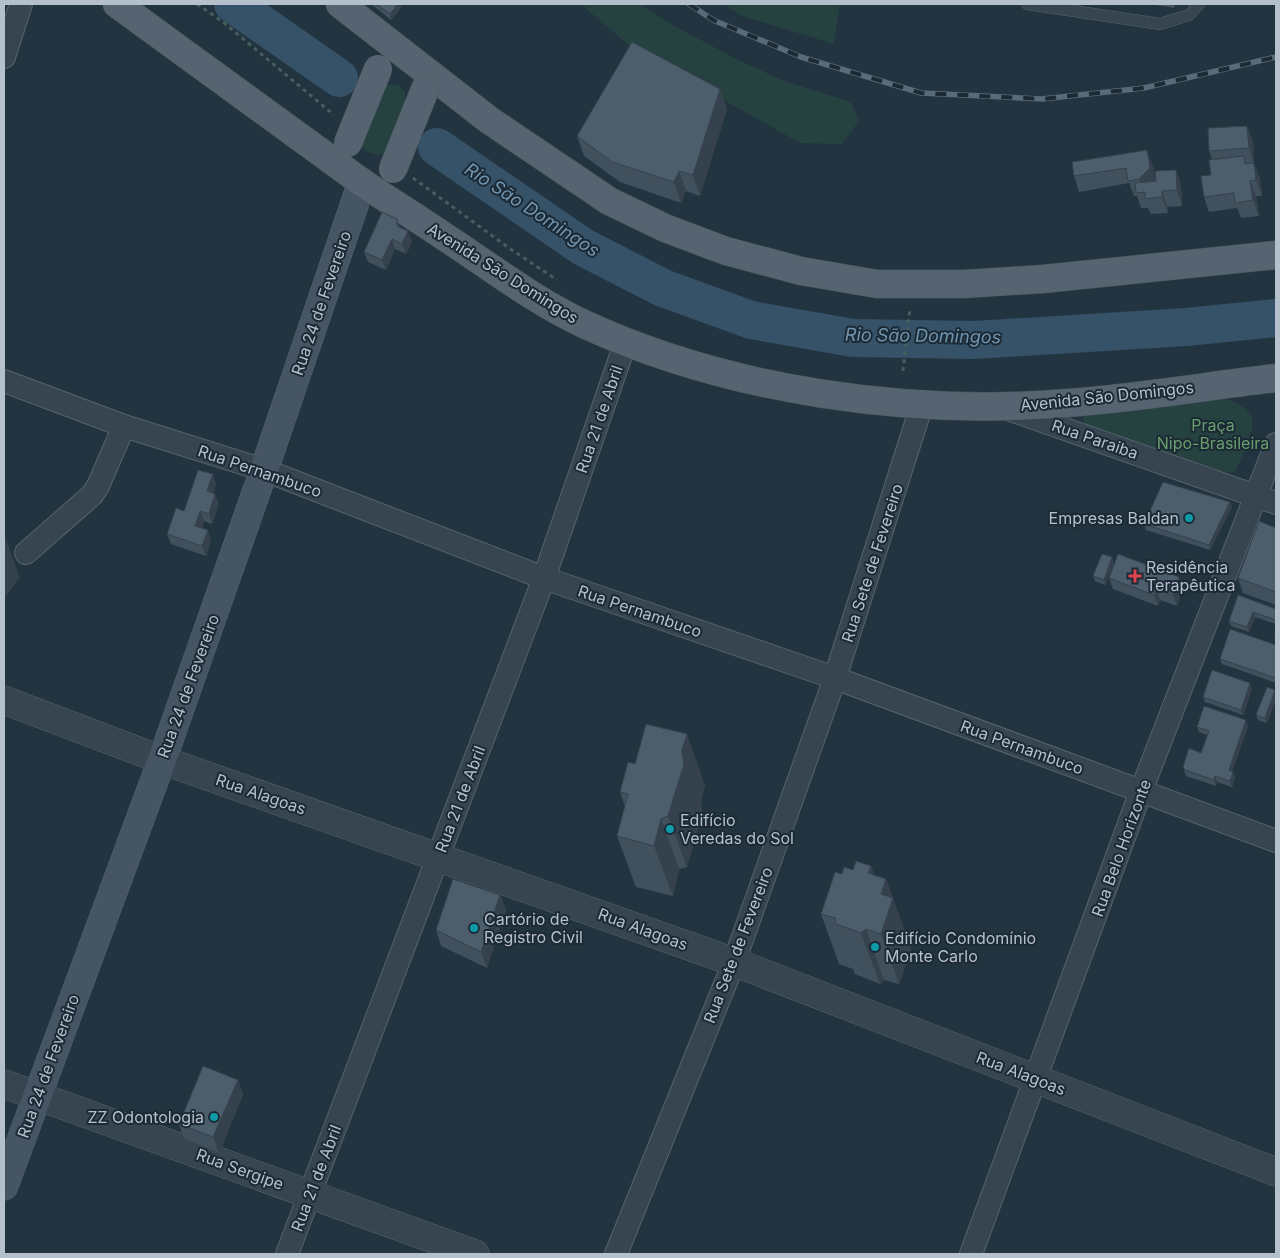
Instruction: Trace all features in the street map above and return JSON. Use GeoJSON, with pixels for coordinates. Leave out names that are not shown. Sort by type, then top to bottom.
{"type":"FeatureCollection","features":[{"type":"Feature","properties":{"kind":"main road","name":"Avenida São Domingos"},"geometry":{"type":"LineString","coordinates":[[117,4],[342,143],[372,188],[527,291],[583,324],[626,341],[748,379],[834,396],[922,404],[999,406],[1067,403],[1276,378]]}},
{"type":"Feature","properties":{"kind":"main road"},"geometry":{"type":"LineString","coordinates":[[340,4],[390,42],[428,81],[609,201],[665,228],[726,252],[801,272],[877,284],[964,284],[1043,279],[1276,255]]}},
{"type":"Feature","properties":{"kind":"main road"},"geometry":{"type":"LineString","coordinates":[[342,143],[390,42]]}},
{"type":"Feature","properties":{"kind":"main road"},"geometry":{"type":"LineString","coordinates":[[372,188],[402,173],[428,81]]}},
{"type":"Feature","properties":{"kind":"main road","name":"Rua 24 de Fevereiro"},"geometry":{"type":"LineString","coordinates":[[4,1186],[162,760],[264,470],[372,188]]}},
{"type":"Feature","properties":{"kind":"street"},"geometry":{"type":"LineString","coordinates":[[4,57],[22,4]]}},
{"type":"Feature","properties":{"kind":"street","name":"Rua 21 de Abril"},"geometry":{"type":"LineString","coordinates":[[287,1254],[544,578],[626,341]]}},
{"type":"Feature","properties":{"kind":"street","name":"Rua Pernambuco"},"geometry":{"type":"LineString","coordinates":[[4,381],[124,426],[264,470],[544,578],[835,678],[1276,841]]}},
{"type":"Feature","properties":{"kind":"street","name":"Rua Sete de Fevereiro"},"geometry":{"type":"LineString","coordinates":[[616,1254],[734,962],[835,678],[922,404]]}},
{"type":"Feature","properties":{"kind":"street","name":"Rua Paraiba"},"geometry":{"type":"LineString","coordinates":[[999,406],[1266,499]]}},
{"type":"Feature","properties":{"kind":"street"},"geometry":{"type":"LineString","coordinates":[[26,553],[92,495],[124,426]]}},
{"type":"Feature","properties":{"kind":"street","name":"Rua Belo Horizonte"},"geometry":{"type":"LineString","coordinates":[[971,1254],[1141,791],[1266,499],[1276,444]]}},
{"type":"Feature","properties":{"kind":"street","name":"Rua Alagoas"},"geometry":{"type":"LineString","coordinates":[[4,700],[162,760],[734,962],[1276,1172]]}},
{"type":"Feature","properties":{"kind":"street","name":"Rua Sergipe"},"geometry":{"type":"LineString","coordinates":[[4,1084],[475,1254]]}},
{"type":"Feature","properties":{"kind":"lane"},"geometry":{"type":"LineString","coordinates":[[1027,4],[1160,24],[1189,15],[1199,4]]}},
{"type":"Feature","properties":{"kind":"path"},"geometry":{"type":"LineString","coordinates":[[196,4],[223,22],[342,143]]}},
{"type":"Feature","properties":{"kind":"path"},"geometry":{"type":"LineString","coordinates":[[402,173],[564,284]]}},
{"type":"Feature","properties":{"kind":"path"},"geometry":{"type":"LineString","coordinates":[[903,372],[910,307]]}},
{"type":"Feature","properties":{"kind":"green space"},"geometry":{"type":"Polygon","coordinates":[[[581,4],[640,4],[671,24],[736,59],[784,81],[851,102],[859,121],[842,144],[800,143],[632,48],[581,4]]]}},
{"type":"Feature","properties":{"kind":"green space"},"geometry":{"type":"Polygon","coordinates":[[[723,4],[840,4],[834,44],[742,16],[723,4]]]}},
{"type":"Feature","properties":{"kind":"green space"},"geometry":{"type":"Polygon","coordinates":[[[386,85],[398,85],[405,93],[406,100],[386,153],[374,154],[365,150],[360,144],[386,85]]]}},
{"type":"Feature","properties":{"kind":"green space","name":"Praça Nipo-Brasileira"},"geometry":{"type":"Polygon","coordinates":[[[1224,399],[1237,403],[1244,408],[1252,419],[1251,430],[1237,467],[1235,471],[1227,473],[1088,427],[1084,423],[1083,417],[1093,410],[1224,399]]]}},
{"type":"Feature","properties":{"kind":"building"},"geometry":{"type":"Polygon","coordinates":[[[376,4],[398,4],[390,14],[376,4]]]}},
{"type":"Feature","properties":{"kind":"building"},"geometry":{"type":"Polygon","coordinates":[[[632,42],[720,89],[693,175],[679,171],[674,182],[612,162],[577,136],[632,42]]]}},
{"type":"Feature","properties":{"kind":"building"},"geometry":{"type":"Polygon","coordinates":[[[1247,126],[1249,148],[1209,151],[1208,128],[1247,126]]]}},
{"type":"Feature","properties":{"kind":"building"},"geometry":{"type":"Polygon","coordinates":[[[1147,150],[1150,168],[1139,179],[1128,181],[1126,168],[1074,176],[1072,162],[1147,150]]]}},
{"type":"Feature","properties":{"kind":"building"},"geometry":{"type":"Polygon","coordinates":[[[1244,156],[1245,164],[1254,163],[1256,180],[1250,181],[1253,200],[1235,203],[1234,193],[1204,197],[1201,176],[1211,175],[1209,160],[1244,156]]]}},
{"type":"Feature","properties":{"kind":"building"},"geometry":{"type":"Polygon","coordinates":[[[1176,170],[1177,190],[1162,191],[1162,197],[1145,199],[1145,192],[1136,193],[1135,183],[1156,181],[1155,171],[1176,170]]]}},
{"type":"Feature","properties":{"kind":"building"},"geometry":{"type":"Polygon","coordinates":[[[382,212],[397,219],[397,226],[408,231],[402,244],[392,239],[382,260],[364,252],[382,212]]]}},
{"type":"Feature","properties":{"kind":"building"},"geometry":{"type":"Polygon","coordinates":[[[198,470],[213,474],[207,491],[215,494],[209,514],[200,511],[195,526],[208,530],[202,546],[167,534],[176,508],[184,511],[198,470]]]}},
{"type":"Feature","properties":{"kind":"building","name":"Empresas Baldan"},"geometry":{"type":"Polygon","coordinates":[[[1163,482],[1230,502],[1209,545],[1144,524],[1163,482]]]}},
{"type":"Feature","properties":{"kind":"building"},"geometry":{"type":"Polygon","coordinates":[[[1259,521],[1276,528],[1276,592],[1238,578],[1259,521]]]}},
{"type":"Feature","properties":{"kind":"building"},"geometry":{"type":"Polygon","coordinates":[[[1102,554],[1112,557],[1104,580],[1093,576],[1102,554]]]}},
{"type":"Feature","properties":{"kind":"building"},"geometry":{"type":"Polygon","coordinates":[[[1118,554],[1179,577],[1173,595],[1156,589],[1154,595],[1109,578],[1118,554]]]}},
{"type":"Feature","properties":{"kind":"building"},"geometry":{"type":"Polygon","coordinates":[[[1238,595],[1276,609],[1276,620],[1253,612],[1247,627],[1229,621],[1238,595]]]}},
{"type":"Feature","properties":{"kind":"building"},"geometry":{"type":"Polygon","coordinates":[[[1230,629],[1276,645],[1276,678],[1220,659],[1230,629]]]}},
{"type":"Feature","properties":{"kind":"building"},"geometry":{"type":"Polygon","coordinates":[[[1212,670],[1250,683],[1241,710],[1203,697],[1212,670]]]}},
{"type":"Feature","properties":{"kind":"building"},"geometry":{"type":"Polygon","coordinates":[[[1267,687],[1275,690],[1265,718],[1256,715],[1267,687]]]}},
{"type":"Feature","properties":{"kind":"building"},"geometry":{"type":"Polygon","coordinates":[[[1204,706],[1246,720],[1229,770],[1233,772],[1230,781],[1215,776],[1214,780],[1185,770],[1183,767],[1189,748],[1201,753],[1209,731],[1197,727],[1204,706]]]}},
{"type":"Feature","properties":{"kind":"building"},"geometry":{"type":"Polygon","coordinates":[[[646,724],[687,734],[682,751],[684,764],[668,816],[661,819],[654,846],[617,836],[628,794],[620,792],[628,762],[635,764],[646,724]]]}},
{"type":"Feature","properties":{"kind":"building"},"geometry":{"type":"Polygon","coordinates":[[[856,861],[871,866],[868,873],[886,879],[881,894],[893,898],[881,934],[866,929],[861,933],[836,924],[835,918],[821,914],[835,872],[842,874],[844,867],[853,870],[856,861]]]}},
{"type":"Feature","properties":{"kind":"building","name":"Cartório de Registro Civil"},"geometry":{"type":"Polygon","coordinates":[[[453,879],[500,895],[481,952],[436,930],[453,879]]]}},
{"type":"Feature","properties":{"kind":"building"},"geometry":{"type":"Polygon","coordinates":[[[203,1066],[238,1080],[213,1137],[179,1124],[203,1066]]]}},
{"type":"Feature","properties":{"kind":"waterway","name":"Rio São Domingos"},"geometry":{"type":"LineString","coordinates":[[233,4],[339,78]]}},
{"type":"Feature","properties":{"kind":"waterway","name":"Rio São Domingos"},"geometry":{"type":"LineString","coordinates":[[437,147],[583,247],[663,288],[751,320],[853,338],[974,340],[1186,327],[1276,318]]}},
{"type":"Feature","properties":{"kind":"railway"},"geometry":{"type":"LineString","coordinates":[[689,4],[713,20],[801,57],[921,93],[1042,99],[1144,88],[1276,57]]}},
{"type":"Feature","properties":{"kind":"place","name":"Empresas Baldan"},"geometry":{"type":"Point","coordinates":[1189,518]}},
{"type":"Feature","properties":{"kind":"place","name":"Residência Terapêutica"},"geometry":{"type":"Point","coordinates":[1135,576]}},
{"type":"Feature","properties":{"kind":"place","name":"Edifício Veredas do Sol"},"geometry":{"type":"Point","coordinates":[670,829]}},
{"type":"Feature","properties":{"kind":"place","name":"Cartório de Registro Civil"},"geometry":{"type":"Point","coordinates":[474,928]}},
{"type":"Feature","properties":{"kind":"place","name":"Edifício Condomínio Monte Carlo"},"geometry":{"type":"Point","coordinates":[875,947]}},
{"type":"Feature","properties":{"kind":"place","name":"ZZ Odontologia"},"geometry":{"type":"Point","coordinates":[214,1117]}}]}
